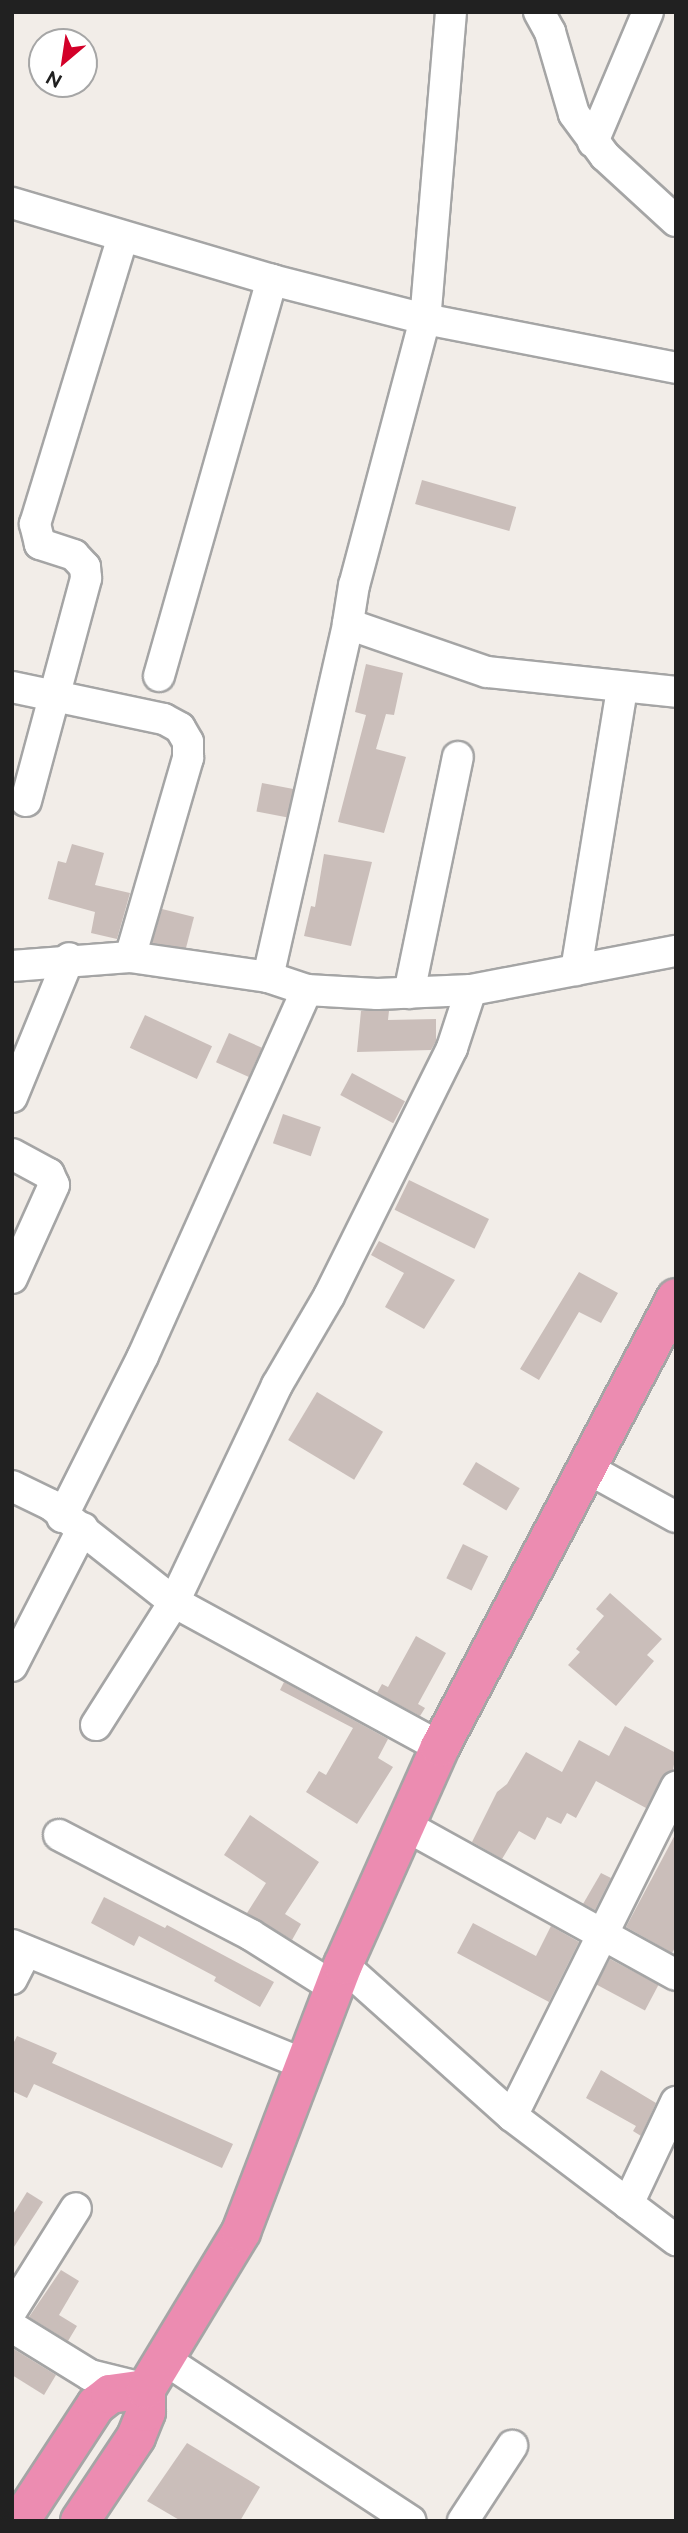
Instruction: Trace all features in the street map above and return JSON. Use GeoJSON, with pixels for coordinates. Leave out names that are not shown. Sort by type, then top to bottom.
{"type":"FeatureCollection","features":[{"type":"Feature","properties":{"kind":"highway"},"geometry":{"type":"LineString","coordinates":[[80,2521],[142,2425],[155,2374],[241,2232],[339,1977],[408,1827],[440,1747],[585,1466],[676,1298]]}},
{"type":"Feature","properties":{"kind":"highway"},"geometry":{"type":"LineString","coordinates":[[20,2521],[96,2405],[110,2394],[155,2374]]}},
{"type":"Feature","properties":{"kind":"street"},"geometry":{"type":"LineString","coordinates":[[268,977],[348,624],[357,572],[425,319],[451,12]]}},
{"type":"Feature","properties":{"kind":"street"},"geometry":{"type":"LineString","coordinates":[[539,12],[550,32],[574,114],[593,142],[676,220]]}},
{"type":"Feature","properties":{"kind":"street"},"geometry":{"type":"LineString","coordinates":[[593,142],[648,12]]}},
{"type":"Feature","properties":{"kind":"street"},"geometry":{"type":"LineString","coordinates":[[12,203],[272,280],[425,319],[676,368]]}},
{"type":"Feature","properties":{"kind":"street"},"geometry":{"type":"LineString","coordinates":[[26,801],[85,567],[74,555],[40,544],[35,524],[123,237]]}},
{"type":"Feature","properties":{"kind":"street"},"geometry":{"type":"LineString","coordinates":[[159,676],[272,280]]}},
{"type":"Feature","properties":{"kind":"street"},"geometry":{"type":"LineString","coordinates":[[348,624],[487,672],[622,689],[676,692]]}},
{"type":"Feature","properties":{"kind":"street"},"geometry":{"type":"LineString","coordinates":[[12,687],[164,719],[180,728],[188,742],[188,758],[130,957]]}},
{"type":"Feature","properties":{"kind":"street"},"geometry":{"type":"LineString","coordinates":[[576,970],[622,689]]}},
{"type":"Feature","properties":{"kind":"street"},"geometry":{"type":"LineString","coordinates":[[409,993],[458,757]]}},
{"type":"Feature","properties":{"kind":"street"},"geometry":{"type":"LineString","coordinates":[[12,966],[69,958],[130,957],[268,977],[307,990],[409,993],[471,990],[676,951]]}},
{"type":"Feature","properties":{"kind":"street"},"geometry":{"type":"LineString","coordinates":[[12,1097],[69,958]]}},
{"type":"Feature","properties":{"kind":"street"},"geometry":{"type":"LineString","coordinates":[[12,1666],[148,1345],[307,990]]}},
{"type":"Feature","properties":{"kind":"street"},"geometry":{"type":"LineString","coordinates":[[96,1725],[174,1602],[277,1385],[329,1296],[453,1048],[471,990]]}},
{"type":"Feature","properties":{"kind":"street"},"geometry":{"type":"LineString","coordinates":[[12,1154],[48,1174],[54,1185],[12,1278]]}},
{"type":"Feature","properties":{"kind":"street"},"geometry":{"type":"LineString","coordinates":[[585,1466],[676,1517]]}},
{"type":"Feature","properties":{"kind":"street"},"geometry":{"type":"LineString","coordinates":[[12,1486],[51,1505],[124,1567],[174,1602],[440,1747]]}},
{"type":"Feature","properties":{"kind":"street"},"geometry":{"type":"LineString","coordinates":[[512,2116],[676,1787]]}},
{"type":"Feature","properties":{"kind":"street"},"geometry":{"type":"LineString","coordinates":[[408,1827],[676,1975]]}},
{"type":"Feature","properties":{"kind":"street"},"geometry":{"type":"LineString","coordinates":[[59,1835],[339,1977],[512,2116],[676,2240]]}},
{"type":"Feature","properties":{"kind":"street"},"geometry":{"type":"LineString","coordinates":[[12,1979],[19,1948],[306,2065]]}},
{"type":"Feature","properties":{"kind":"street"},"geometry":{"type":"LineString","coordinates":[[628,2204],[676,2102]]}},
{"type":"Feature","properties":{"kind":"street"},"geometry":{"type":"LineString","coordinates":[[12,2310],[76,2207]]}},
{"type":"Feature","properties":{"kind":"street"},"geometry":{"type":"LineString","coordinates":[[12,2327],[90,2375],[155,2374],[411,2521]]}},
{"type":"Feature","properties":{"kind":"street"},"geometry":{"type":"LineString","coordinates":[[463,2521],[512,2446]]}},
{"type":"Feature","properties":{"kind":"building"},"geometry":{"type":"Polygon","coordinates":[[[422,480],[516,507],[509,531],[415,504],[422,480]]]}},
{"type":"Feature","properties":{"kind":"building"},"geometry":{"type":"Polygon","coordinates":[[[366,664],[403,673],[394,715],[386,714],[376,749],[406,757],[384,833],[338,822],[366,715],[355,712],[366,664]]]}},
{"type":"Feature","properties":{"kind":"building"},"geometry":{"type":"Polygon","coordinates":[[[262,783],[293,789],[288,818],[256,811],[262,783]]]}},
{"type":"Feature","properties":{"kind":"building"},"geometry":{"type":"Polygon","coordinates":[[[72,844],[104,853],[95,885],[130,893],[117,939],[91,933],[95,912],[48,899],[58,861],[66,863],[72,844]]]}},
{"type":"Feature","properties":{"kind":"building"},"geometry":{"type":"Polygon","coordinates":[[[324,854],[372,862],[351,946],[304,936],[311,906],[315,907],[324,854]]]}},
{"type":"Feature","properties":{"kind":"building"},"geometry":{"type":"Polygon","coordinates":[[[162,909],[194,917],[186,948],[152,943],[162,909]]]}},
{"type":"Feature","properties":{"kind":"building"},"geometry":{"type":"Polygon","coordinates":[[[361,1011],[389,1011],[388,1020],[436,1019],[436,1041],[431,1050],[357,1052],[361,1011]]]}},
{"type":"Feature","properties":{"kind":"building"},"geometry":{"type":"Polygon","coordinates":[[[145,1015],[212,1046],[197,1079],[130,1048],[145,1015]]]}},
{"type":"Feature","properties":{"kind":"building"},"geometry":{"type":"Polygon","coordinates":[[[229,1033],[262,1048],[249,1077],[216,1062],[229,1033]]]}},
{"type":"Feature","properties":{"kind":"building"},"geometry":{"type":"Polygon","coordinates":[[[352,1073],[405,1101],[393,1123],[340,1095],[352,1073]]]}},
{"type":"Feature","properties":{"kind":"building"},"geometry":{"type":"Polygon","coordinates":[[[283,1114],[321,1127],[311,1156],[273,1143],[283,1114]]]}},
{"type":"Feature","properties":{"kind":"building"},"geometry":{"type":"Polygon","coordinates":[[[409,1180],[489,1219],[475,1249],[395,1210],[409,1180]]]}},
{"type":"Feature","properties":{"kind":"building"},"geometry":{"type":"Polygon","coordinates":[[[379,1241],[455,1280],[424,1329],[385,1307],[404,1273],[371,1255],[379,1241]]]}},
{"type":"Feature","properties":{"kind":"building"},"geometry":{"type":"Polygon","coordinates":[[[579,1272],[618,1293],[601,1323],[579,1312],[539,1380],[520,1369],[579,1272]]]}},
{"type":"Feature","properties":{"kind":"building"},"geometry":{"type":"Polygon","coordinates":[[[317,1392],[383,1432],[354,1480],[288,1440],[317,1392]]]}},
{"type":"Feature","properties":{"kind":"building"},"geometry":{"type":"Polygon","coordinates":[[[476,1462],[520,1488],[506,1511],[463,1484],[476,1462]]]}},
{"type":"Feature","properties":{"kind":"building"},"geometry":{"type":"Polygon","coordinates":[[[463,1544],[488,1556],[472,1590],[446,1578],[463,1544]]]}},
{"type":"Feature","properties":{"kind":"building"},"geometry":{"type":"Polygon","coordinates":[[[610,1593],[662,1639],[647,1655],[654,1661],[616,1706],[568,1665],[580,1652],[576,1649],[604,1616],[596,1609],[610,1593]]]}},
{"type":"Feature","properties":{"kind":"building"},"geometry":{"type":"Polygon","coordinates":[[[416,1636],[446,1653],[418,1704],[425,1708],[420,1716],[377,1693],[382,1684],[388,1687],[416,1636]]]}},
{"type":"Feature","properties":{"kind":"building"},"geometry":{"type":"Polygon","coordinates":[[[284,1682],[388,1739],[378,1758],[393,1767],[357,1824],[306,1792],[319,1771],[326,1775],[353,1728],[280,1690],[284,1682]]]}},
{"type":"Feature","properties":{"kind":"building"},"geometry":{"type":"Polygon","coordinates":[[[625,1726],[676,1753],[673,1770],[661,1779],[646,1808],[596,1781],[576,1818],[567,1813],[561,1824],[547,1817],[535,1840],[519,1831],[502,1859],[472,1842],[497,1792],[507,1784],[526,1752],[562,1772],[579,1740],[609,1756],[625,1726]]]}},
{"type":"Feature","properties":{"kind":"building"},"geometry":{"type":"Polygon","coordinates":[[[250,1815],[319,1862],[285,1914],[301,1924],[292,1940],[247,1913],[266,1883],[224,1855],[250,1815]]]}},
{"type":"Feature","properties":{"kind":"building"},"geometry":{"type":"Polygon","coordinates":[[[676,1833],[676,1946],[672,1953],[626,1927],[676,1833]]]}},
{"type":"Feature","properties":{"kind":"building"},"geometry":{"type":"Polygon","coordinates":[[[601,1873],[611,1878],[595,1910],[583,1904],[601,1873]]]}},
{"type":"Feature","properties":{"kind":"building"},"geometry":{"type":"Polygon","coordinates":[[[104,1897],[165,1928],[167,1925],[274,1982],[260,2007],[214,1981],[216,1977],[139,1936],[134,1946],[91,1923],[104,1897]]]}},
{"type":"Feature","properties":{"kind":"building"},"geometry":{"type":"Polygon","coordinates":[[[473,1923],[536,1956],[551,1926],[579,1942],[549,2002],[457,1953],[473,1923]]]}},
{"type":"Feature","properties":{"kind":"building"},"geometry":{"type":"Polygon","coordinates":[[[610,1959],[659,1985],[645,2010],[596,1985],[610,1959]]]}},
{"type":"Feature","properties":{"kind":"building"},"geometry":{"type":"Polygon","coordinates":[[[17,2036],[57,2053],[52,2063],[233,2144],[222,2168],[34,2084],[27,2098],[12,2091],[12,2046],[17,2036]]]}},
{"type":"Feature","properties":{"kind":"building"},"geometry":{"type":"Polygon","coordinates":[[[601,2070],[656,2103],[641,2136],[633,2131],[636,2126],[586,2098],[601,2070]]]}},
{"type":"Feature","properties":{"kind":"building"},"geometry":{"type":"Polygon","coordinates":[[[27,2192],[43,2202],[12,2250],[12,2216],[27,2192]]]}},
{"type":"Feature","properties":{"kind":"building"},"geometry":{"type":"Polygon","coordinates":[[[61,2270],[79,2281],[59,2315],[77,2326],[68,2341],[29,2317],[61,2270]]]}},
{"type":"Feature","properties":{"kind":"building"},"geometry":{"type":"Polygon","coordinates":[[[12,2348],[56,2375],[44,2395],[12,2375],[12,2348]]]}},
{"type":"Feature","properties":{"kind":"building"},"geometry":{"type":"Polygon","coordinates":[[[187,2443],[260,2487],[240,2521],[181,2521],[147,2501],[187,2443]]]}}]}
